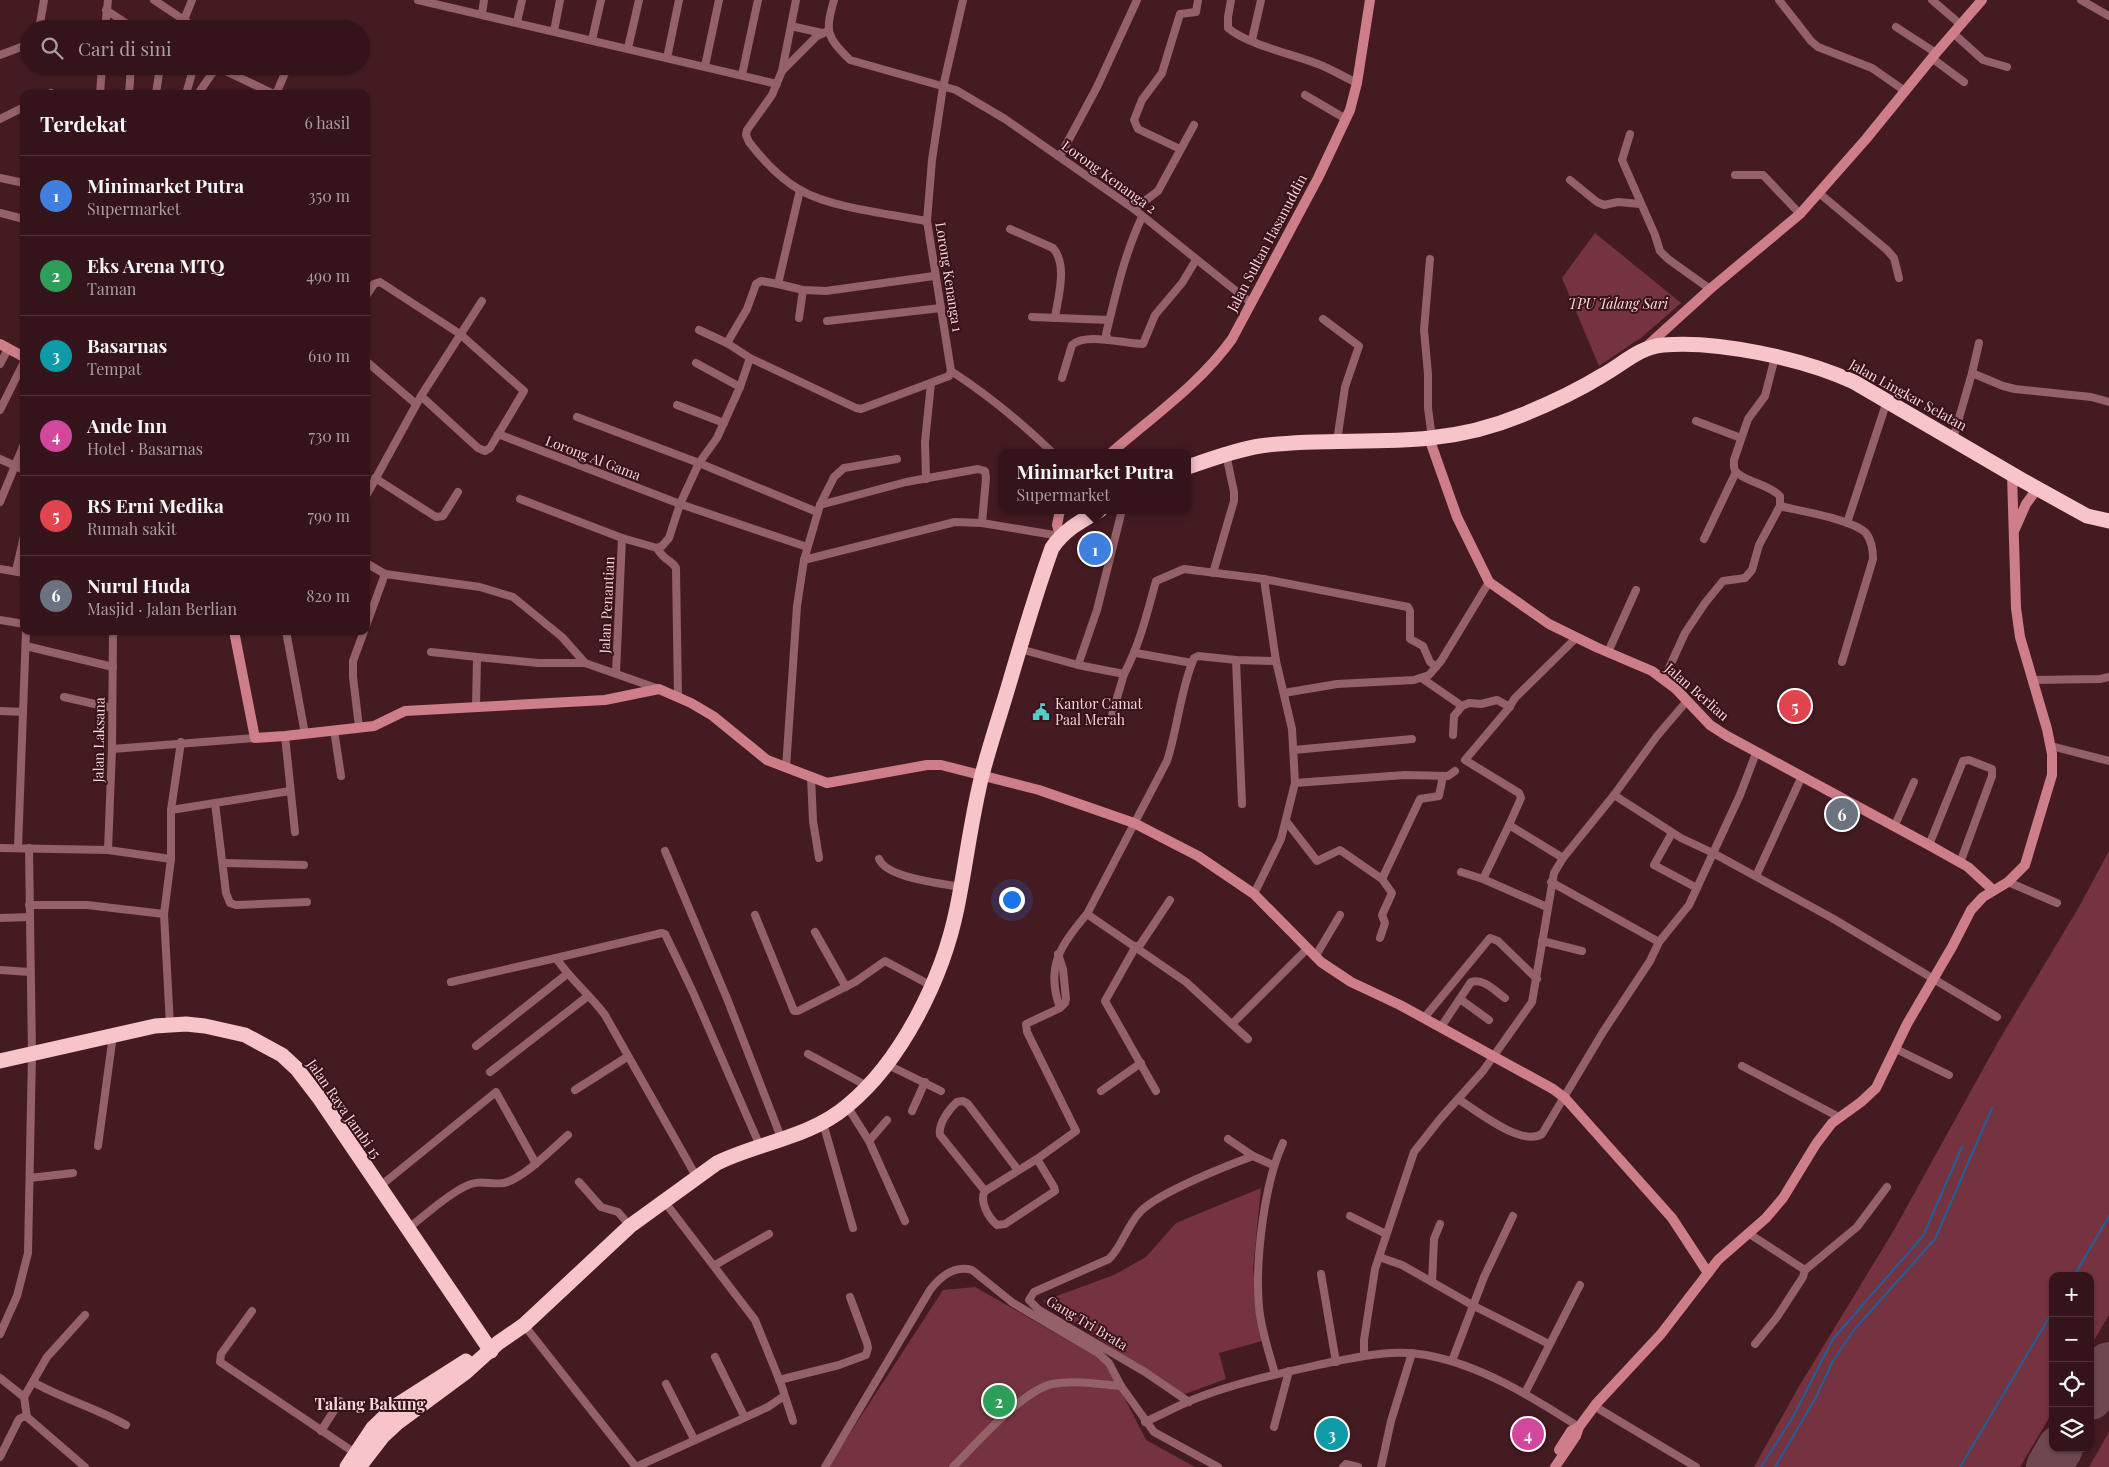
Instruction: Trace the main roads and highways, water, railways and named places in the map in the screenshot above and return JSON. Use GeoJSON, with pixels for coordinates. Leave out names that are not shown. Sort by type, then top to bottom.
{"type":"FeatureCollection","features":[{"type":"Feature","properties":{"kind":"highway","name":"Jalan Lingkar Selatan"},"geometry":{"type":"LineString","coordinates":[[1191,467],[1226,454],[1276,444],[1430,438],[1466,432],[1521,416],[1603,376],[1645,348],[1662,345],[1708,345],[1775,357],[1834,373],[1887,401],[2037,489],[2087,516],[2109,521]]}},
{"type":"Feature","properties":{"kind":"highway"},"geometry":{"type":"LineString","coordinates":[[347,1467],[357,1460],[373,1428],[397,1405],[524,1325],[630,1226],[696,1176],[730,1156],[782,1140],[823,1123],[847,1106],[886,1064],[912,1028],[932,986],[950,936],[982,774],[1052,548],[1060,536],[1072,526],[1093,514]]}},
{"type":"Feature","properties":{"kind":"highway","name":"Jalan Raya Jambi 15"},"geometry":{"type":"LineString","coordinates":[[0,1061],[155,1026],[186,1024],[246,1035],[282,1055],[298,1069],[407,1229],[492,1346]]}},
{"type":"Feature","properties":{"kind":"waterway"},"geometry":{"type":"LineString","coordinates":[[1775,1467],[1815,1399],[1833,1361],[1853,1331],[1935,1239],[1992,1108]]}},
{"type":"Feature","properties":{"kind":"waterway"},"geometry":{"type":"LineString","coordinates":[[1761,1467],[1793,1417],[1833,1339],[1923,1236],[1962,1147]]}},
{"type":"Feature","properties":{"kind":"waterway"},"geometry":{"type":"LineString","coordinates":[[2076,1272],[2109,1216]]}},
{"type":"Feature","properties":{"kind":"waterway"},"geometry":{"type":"LineString","coordinates":[[1960,1467],[2049,1317]]}},
{"type":"Feature","properties":{"kind":"place","name":"Minimarket Putra"},"geometry":{"type":"Point","coordinates":[1095,549]}},
{"type":"Feature","properties":{"kind":"place","name":"RS Erni Medika"},"geometry":{"type":"Point","coordinates":[1795,706]}},
{"type":"Feature","properties":{"kind":"place","name":"Kantor Camat Paal Merah"},"geometry":{"type":"Point","coordinates":[1041,712]}},
{"type":"Feature","properties":{"kind":"place","name":"Nurul Huda"},"geometry":{"type":"Point","coordinates":[1842,814]}},
{"type":"Feature","properties":{"kind":"place","name":"Eks Arena MTQ"},"geometry":{"type":"Point","coordinates":[999,1401]}},
{"type":"Feature","properties":{"kind":"place","name":"Basarnas"},"geometry":{"type":"Point","coordinates":[1332,1434]}},
{"type":"Feature","properties":{"kind":"place","name":"Ande Inn"},"geometry":{"type":"Point","coordinates":[1528,1434]}},
{"type":"Feature","properties":{"kind":"district","name":"Talang Bakung"},"geometry":{"type":"Point","coordinates":[370,1404]}},
{"type":"Feature","properties":{"kind":"park label","name":"TPU Talang Sari"},"geometry":{"type":"Point","coordinates":[1618,304]}}]}
